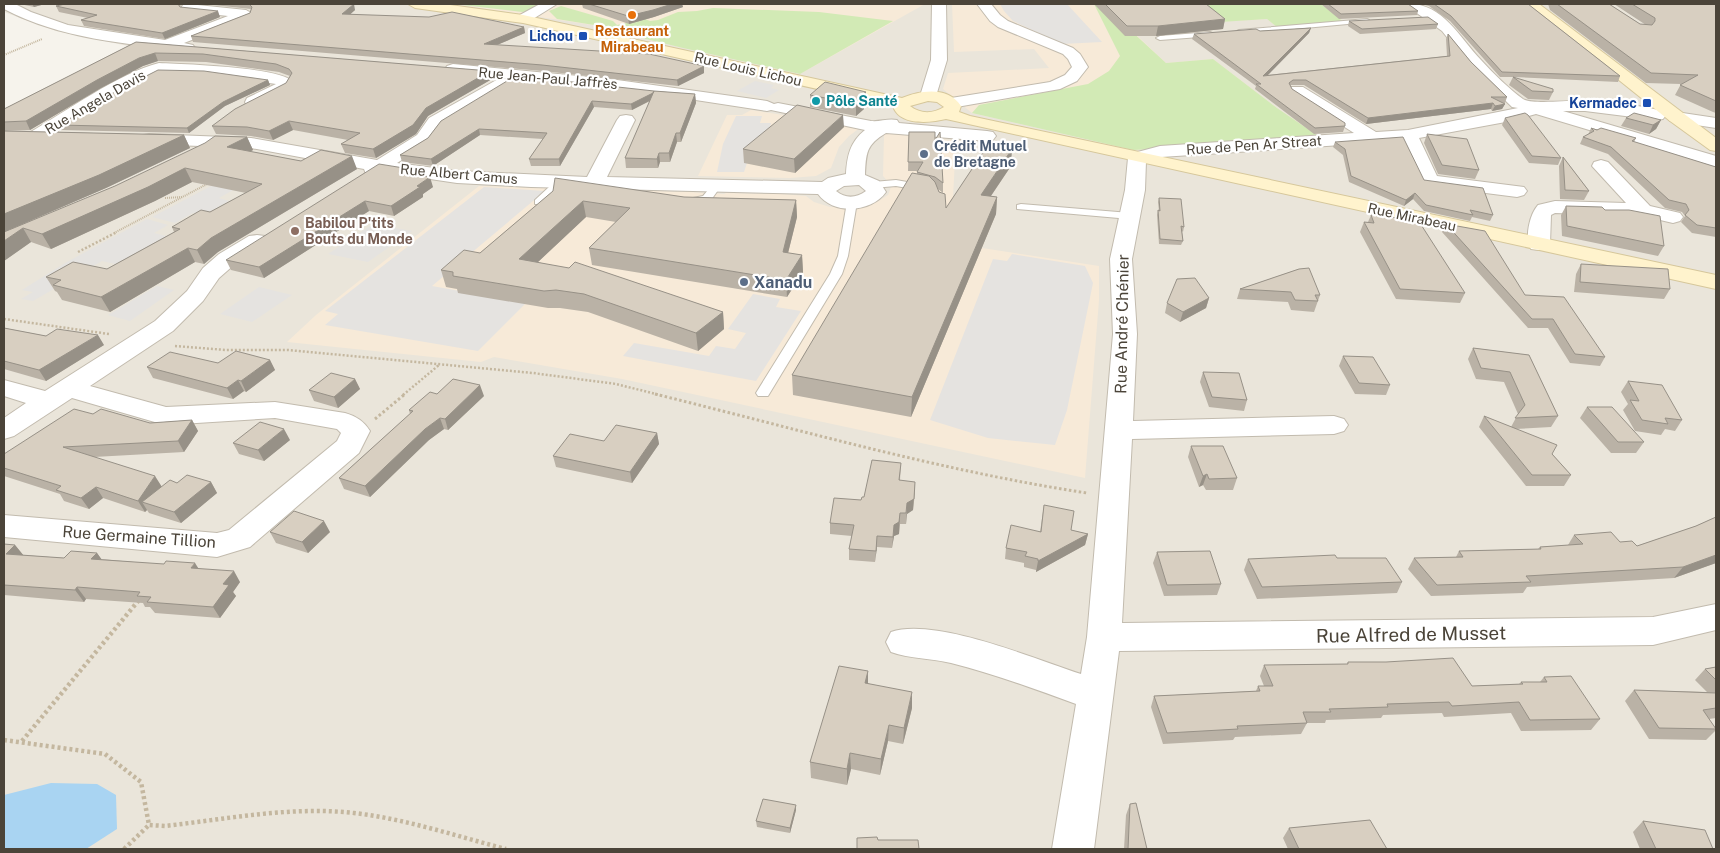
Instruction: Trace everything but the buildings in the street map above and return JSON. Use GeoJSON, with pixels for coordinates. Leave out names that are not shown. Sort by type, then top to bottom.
{"type":"FeatureCollection","features":[{"type":"Feature","properties":{"kind":"main road","name":"Rue Louis Lichou"},"geometry":{"type":"LineString","coordinates":[[415,4],[523,19],[907,109],[926,117],[949,108]]}},
{"type":"Feature","properties":{"kind":"main road"},"geometry":{"type":"LineString","coordinates":[[1531,4],[1716,146]]}},
{"type":"Feature","properties":{"kind":"main road"},"geometry":{"type":"LineString","coordinates":[[907,109],[910,99],[928,96],[942,98],[949,108],[966,120],[1137,158]]}},
{"type":"Feature","properties":{"kind":"main road","name":"Rue Mirabeau"},"geometry":{"type":"LineString","coordinates":[[1137,158],[1716,282]]}},
{"type":"Feature","properties":{"kind":"street"},"geometry":{"type":"LineString","coordinates":[[5,4],[26,15],[65,29],[201,49]]}},
{"type":"Feature","properties":{"kind":"street"},"geometry":{"type":"LineString","coordinates":[[523,19],[550,4]]}},
{"type":"Feature","properties":{"kind":"street"},"geometry":{"type":"LineString","coordinates":[[928,96],[939,60],[939,4]]}},
{"type":"Feature","properties":{"kind":"street"},"geometry":{"type":"LineString","coordinates":[[949,108],[1054,86],[1071,78],[1080,67],[1068,51],[1004,24],[995,18],[984,4]]}},
{"type":"Feature","properties":{"kind":"street"},"geometry":{"type":"LineString","coordinates":[[26,15],[49,8]]}},
{"type":"Feature","properties":{"kind":"street"},"geometry":{"type":"LineString","coordinates":[[166,45],[246,14],[188,8]]}},
{"type":"Feature","properties":{"kind":"street"},"geometry":{"type":"LineString","coordinates":[[1411,10],[1448,28],[1475,63],[1518,103],[1716,162]]}},
{"type":"Feature","properties":{"kind":"street","name":"Rue Angela Davis"},"geometry":{"type":"LineString","coordinates":[[71,138],[27,137],[150,70],[159,68],[206,69],[285,82],[282,87],[240,108]]}},
{"type":"Feature","properties":{"kind":"street","name":"Rue Jean-Paul Jaffrès"},"geometry":{"type":"LineString","coordinates":[[436,68],[545,76],[644,88],[773,107],[871,126],[987,136]]}},
{"type":"Feature","properties":{"kind":"street"},"geometry":{"type":"LineString","coordinates":[[352,182],[423,139],[435,122],[500,82]]}},
{"type":"Feature","properties":{"kind":"street","name":"Rue de Pen Ar Streat"},"geometry":{"type":"LineString","coordinates":[[1297,90],[1372,137]]}},
{"type":"Feature","properties":{"kind":"street","name":"Rue de Pen Ar Streat"},"geometry":{"type":"LineString","coordinates":[[1137,158],[1160,152],[1408,135],[1511,116],[1545,106],[1585,106],[1657,115]]}},
{"type":"Feature","properties":{"kind":"street"},"geometry":{"type":"LineString","coordinates":[[864,182],[837,181],[827,188],[826,191],[829,197],[839,201],[862,201],[873,196],[876,192],[864,182],[857,151],[862,142],[907,109]]}},
{"type":"Feature","properties":{"kind":"street"},"geometry":{"type":"LineString","coordinates":[[1676,117],[1716,123]]}},
{"type":"Feature","properties":{"kind":"street"},"geometry":{"type":"LineString","coordinates":[[593,182],[599,174],[626,120]]}},
{"type":"Feature","properties":{"kind":"street"},"geometry":{"type":"LineString","coordinates":[[186,158],[216,133]]}},
{"type":"Feature","properties":{"kind":"street","name":"Rue Albert Camus"},"geometry":{"type":"LineString","coordinates":[[128,139],[194,140],[216,133],[251,143],[379,166],[457,177],[827,188]]}},
{"type":"Feature","properties":{"kind":"street"},"geometry":{"type":"LineString","coordinates":[[1408,135],[1430,180],[1517,191]]}},
{"type":"Feature","properties":{"kind":"street","name":"Rue André Chénier"},"geometry":{"type":"LineString","coordinates":[[1073,849],[1104,636],[1126,334],[1121,259],[1135,190],[1137,158]]}},
{"type":"Feature","properties":{"kind":"street"},"geometry":{"type":"LineString","coordinates":[[1601,166],[1643,210]]}},
{"type":"Feature","properties":{"kind":"street"},"geometry":{"type":"LineString","coordinates":[[1539,244],[1541,214],[1545,209],[1555,207],[1643,210],[1673,217]]}},
{"type":"Feature","properties":{"kind":"street"},"geometry":{"type":"LineString","coordinates":[[4,430],[164,326],[195,296],[211,273],[227,259],[273,230]]}},
{"type":"Feature","properties":{"kind":"street"},"geometry":{"type":"LineString","coordinates":[[4,388],[58,394],[165,416],[275,410],[345,422],[356,431]]}},
{"type":"Feature","properties":{"kind":"street"},"geometry":{"type":"LineString","coordinates":[[1118,430],[1334,425]]}},
{"type":"Feature","properties":{"kind":"street","name":"Rue Germaine Tillion"},"geometry":{"type":"LineString","coordinates":[[4,526],[217,545],[239,539],[349,446],[356,431]]}},
{"type":"Feature","properties":{"kind":"street","name":"Rue Alfred de Musset"},"geometry":{"type":"LineString","coordinates":[[1104,636],[1653,632],[1716,617]]}},
{"type":"Feature","properties":{"kind":"street"},"geometry":{"type":"LineString","coordinates":[[903,642],[941,646],[980,656],[1096,695]]}},
{"type":"Feature","properties":{"kind":"lane"},"geometry":{"type":"LineString","coordinates":[[1230,32],[1374,20]]}},
{"type":"Feature","properties":{"kind":"lane"},"geometry":{"type":"LineString","coordinates":[[1160,38],[1221,33]]}},
{"type":"Feature","properties":{"kind":"lane"},"geometry":{"type":"LineString","coordinates":[[539,202],[553,189],[558,181]]}},
{"type":"Feature","properties":{"kind":"lane"},"geometry":{"type":"LineString","coordinates":[[864,182],[913,185],[934,191]]}},
{"type":"Feature","properties":{"kind":"lane"},"geometry":{"type":"LineString","coordinates":[[684,201],[702,201],[709,198],[716,186]]}},
{"type":"Feature","properties":{"kind":"lane"},"geometry":{"type":"LineString","coordinates":[[763,393],[836,274],[843,256],[852,202]]}},
{"type":"Feature","properties":{"kind":"lane"},"geometry":{"type":"LineString","coordinates":[[1021,207],[1130,216]]}},
{"type":"Feature","properties":{"kind":"path"},"geometry":{"type":"LineString","coordinates":[[4,56],[65,29]]}},
{"type":"Feature","properties":{"kind":"path"},"geometry":{"type":"LineString","coordinates":[[78,252],[215,180]]}},
{"type":"Feature","properties":{"kind":"path"},"geometry":{"type":"LineString","coordinates":[[165,198],[183,197]]}},
{"type":"Feature","properties":{"kind":"path"},"geometry":{"type":"LineString","coordinates":[[4,319],[170,345],[226,350],[288,350],[533,373],[616,384],[860,445],[1035,485],[1114,497]]}},
{"type":"Feature","properties":{"kind":"path"},"geometry":{"type":"LineString","coordinates":[[356,431],[373,420],[440,365]]}},
{"type":"Feature","properties":{"kind":"path"},"geometry":{"type":"LineString","coordinates":[[22,740],[144,594]]}},
{"type":"Feature","properties":{"kind":"path"},"geometry":{"type":"LineString","coordinates":[[4,740],[22,740],[105,754],[142,782],[149,825]]}},
{"type":"Feature","properties":{"kind":"path"},"geometry":{"type":"LineString","coordinates":[[124,849],[149,825],[165,826],[290,812],[355,814],[404,822],[506,849]]}},
{"type":"Feature","properties":{"kind":"shaded area"},"geometry":{"type":"Polygon","coordinates":[[[4,4],[1716,4],[1716,849],[4,849],[4,116],[133,47],[56,31],[4,12],[4,4]]]}},
{"type":"Feature","properties":{"kind":"shaded area"},"geometry":{"type":"Polygon","coordinates":[[[454,4],[925,4],[800,74],[683,48],[617,32],[606,27],[454,4]]]}},
{"type":"Feature","properties":{"kind":"shaded area","name":"Crédit Mutuel de Bretagne"},"geometry":{"type":"Polygon","coordinates":[[[952,4],[1321,4],[1345,23],[1277,27],[1267,19],[1128,27],[1166,63],[1213,59],[1277,108],[1314,133],[1133,150],[972,113],[943,89],[948,73],[1049,68],[1034,49],[954,52],[952,4]]]}},
{"type":"Feature","properties":{"kind":"shaded area"},"geometry":{"type":"Polygon","coordinates":[[[1000,4],[1067,4],[1102,42],[1062,44],[1013,21],[1000,4]]]}},
{"type":"Feature","properties":{"kind":"shaded area"},"geometry":{"type":"Polygon","coordinates":[[[755,81],[774,85],[771,88],[779,90],[766,98],[737,91],[755,81]]]}},
{"type":"Feature","properties":{"kind":"shaded area"},"geometry":{"type":"Polygon","coordinates":[[[751,110],[861,127],[839,147],[831,168],[816,176],[790,178],[698,176],[727,115],[742,115],[751,110]]]}},
{"type":"Feature","properties":{"kind":"shaded area"},"geometry":{"type":"Polygon","coordinates":[[[736,116],[762,116],[760,123],[771,123],[765,145],[753,145],[744,172],[717,172],[723,144],[736,116]]]}},
{"type":"Feature","properties":{"kind":"shaded area","name":"Crédit Mutuel de Bretagne"},"geometry":{"type":"Polygon","coordinates":[[[890,132],[956,141],[953,197],[955,208],[996,214],[982,248],[1099,266],[1099,300],[1085,478],[622,379],[494,357],[481,362],[287,342],[316,315],[479,186],[724,194],[781,194],[806,196],[814,202],[830,207],[860,207],[877,202],[888,195],[890,190],[891,185],[883,176],[884,135],[890,132]]]}},
{"type":"Feature","properties":{"kind":"shaded area"},"geometry":{"type":"Polygon","coordinates":[[[230,176],[251,180],[219,198],[229,201],[204,215],[193,213],[175,223],[152,217],[230,176]]]}},
{"type":"Feature","properties":{"kind":"shaded area"},"geometry":{"type":"Polygon","coordinates":[[[484,187],[545,191],[432,286],[526,303],[478,351],[325,325],[338,314],[325,311],[484,187]]]}},
{"type":"Feature","properties":{"kind":"shaded area"},"geometry":{"type":"Polygon","coordinates":[[[147,219],[168,225],[154,233],[174,238],[124,266],[102,261],[33,301],[21,299],[33,292],[22,290],[65,263],[147,219]]]}},
{"type":"Feature","properties":{"kind":"shaded area"},"geometry":{"type":"Polygon","coordinates":[[[373,224],[412,231],[368,262],[328,254],[373,224]]]}},
{"type":"Feature","properties":{"kind":"shaded area"},"geometry":{"type":"Polygon","coordinates":[[[1012,254],[1085,266],[1093,283],[1067,410],[1055,445],[988,438],[930,420],[993,259],[1007,261],[1012,254]]]}},
{"type":"Feature","properties":{"kind":"shaded area"},"geometry":{"type":"Polygon","coordinates":[[[157,286],[174,290],[130,321],[108,315],[157,286]]]}},
{"type":"Feature","properties":{"kind":"shaded area"},"geometry":{"type":"Polygon","coordinates":[[[259,287],[292,295],[252,322],[220,314],[259,287]]]}},
{"type":"Feature","properties":{"kind":"shaded area"},"geometry":{"type":"Polygon","coordinates":[[[753,294],[780,299],[776,307],[801,311],[756,381],[623,356],[634,343],[709,356],[716,346],[735,349],[746,333],[728,329],[753,294]]]}},
{"type":"Feature","properties":{"kind":"green space"},"geometry":{"type":"Polygon","coordinates":[[[454,4],[540,4],[530,11],[522,12],[454,4]]]}},
{"type":"Feature","properties":{"kind":"green space","name":"Crédit Mutuel de Bretagne"},"geometry":{"type":"Polygon","coordinates":[[[1094,4],[1321,4],[1345,23],[1277,27],[1267,19],[1128,28],[1166,63],[1213,59],[1277,108],[1324,140],[1133,150],[972,113],[979,105],[1088,84],[1109,71],[1120,56],[1094,4]]]}},
{"type":"Feature","properties":{"kind":"green space"},"geometry":{"type":"Polygon","coordinates":[[[561,6],[613,21],[617,25],[645,19],[650,21],[658,20],[678,12],[713,8],[819,12],[893,21],[800,74],[683,48],[617,32],[606,27],[557,19],[549,11],[561,6]]]}},
{"type":"Feature","properties":{"kind":"water"},"geometry":{"type":"Polygon","coordinates":[[[51,783],[97,784],[116,795],[117,829],[86,849],[4,849],[4,795],[51,783]]]}},
{"type":"Feature","properties":{"kind":"place","name":"Restaurant Mirabeau"},"geometry":{"type":"Point","coordinates":[632,15]}},
{"type":"Feature","properties":{"kind":"place","name":"Lichou"},"geometry":{"type":"Point","coordinates":[583,36]}},
{"type":"Feature","properties":{"kind":"place","name":"Pôle Santé"},"geometry":{"type":"Point","coordinates":[816,101]}},
{"type":"Feature","properties":{"kind":"place","name":"Kermadec"},"geometry":{"type":"Point","coordinates":[1647,103]}},
{"type":"Feature","properties":{"kind":"place","name":"Crédit Mutuel de Bretagne"},"geometry":{"type":"Point","coordinates":[924,154]}},
{"type":"Feature","properties":{"kind":"place","name":"Babilou P'tits Bouts du Monde"},"geometry":{"type":"Point","coordinates":[295,231]}},
{"type":"Feature","properties":{"kind":"place","name":"Xanadu"},"geometry":{"type":"Point","coordinates":[744,282]}}]}
